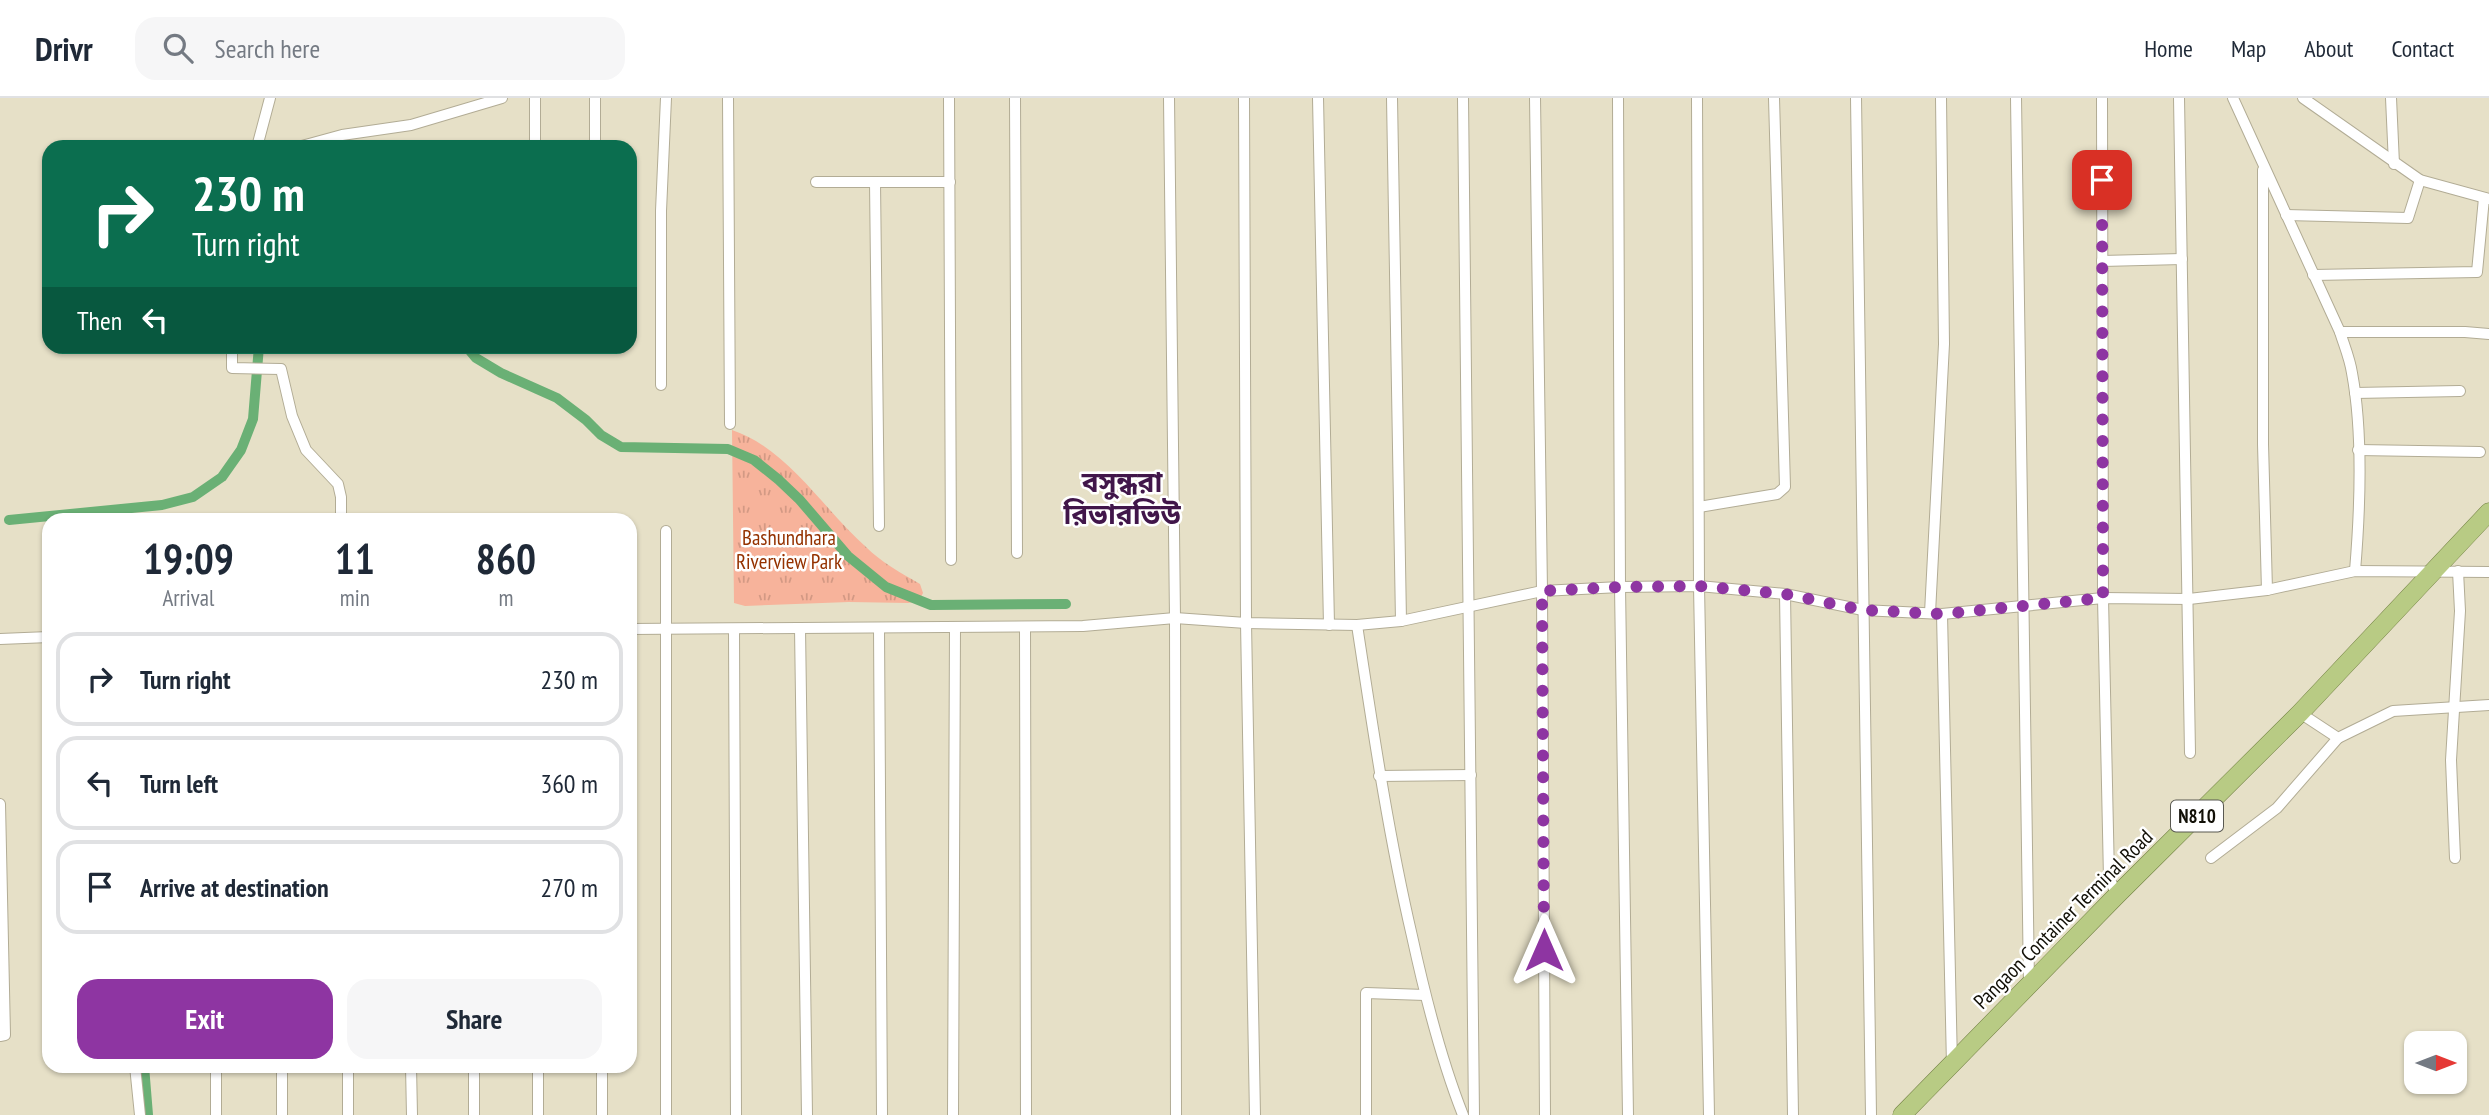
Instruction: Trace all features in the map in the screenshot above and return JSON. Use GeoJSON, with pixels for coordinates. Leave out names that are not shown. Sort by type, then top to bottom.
{"type":"FeatureCollection","features":[{"type":"Feature","properties":{"kind":"highway","name":"Pangaon Container Terminal Road"},"geometry":{"type":"LineString","coordinates":[[1902,1115],[2300,713],[2489,512]]}},
{"type":"Feature","properties":{"kind":"street"},"geometry":{"type":"LineString","coordinates":[[259,140],[270,98],[264,98]]}},
{"type":"Feature","properties":{"kind":"street"},"geometry":{"type":"LineString","coordinates":[[324,140],[411,125],[502,98]]}},
{"type":"Feature","properties":{"kind":"street"},"geometry":{"type":"LineString","coordinates":[[535,98],[535,140]]}},
{"type":"Feature","properties":{"kind":"street"},"geometry":{"type":"LineString","coordinates":[[595,98],[595,140]]}},
{"type":"Feature","properties":{"kind":"street"},"geometry":{"type":"LineString","coordinates":[[661,385],[661,211],[666,98]]}},
{"type":"Feature","properties":{"kind":"street"},"geometry":{"type":"LineString","coordinates":[[727,98],[730,424]]}},
{"type":"Feature","properties":{"kind":"street"},"geometry":{"type":"LineString","coordinates":[[949,98],[951,560]]}},
{"type":"Feature","properties":{"kind":"street"},"geometry":{"type":"LineString","coordinates":[[1015,98],[1017,553]]}},
{"type":"Feature","properties":{"kind":"street"},"geometry":{"type":"LineString","coordinates":[[1169,98],[1175,618],[1176,1115]]}},
{"type":"Feature","properties":{"kind":"street"},"geometry":{"type":"LineString","coordinates":[[1244,98],[1246,623],[1255,1115]]}},
{"type":"Feature","properties":{"kind":"street"},"geometry":{"type":"LineString","coordinates":[[1318,98],[1329,625]]}},
{"type":"Feature","properties":{"kind":"street"},"geometry":{"type":"LineString","coordinates":[[1392,98],[1401,621]]}},
{"type":"Feature","properties":{"kind":"street"},"geometry":{"type":"LineString","coordinates":[[1463,98],[1474,1115]]}},
{"type":"Feature","properties":{"kind":"street"},"geometry":{"type":"LineString","coordinates":[[1535,98],[1542,591],[1545,1115]]}},
{"type":"Feature","properties":{"kind":"street"},"geometry":{"type":"LineString","coordinates":[[1618,98],[1620,587],[1628,1115]]}},
{"type":"Feature","properties":{"kind":"street"},"geometry":{"type":"LineString","coordinates":[[1697,98],[1699,586],[1709,1115]]}},
{"type":"Feature","properties":{"kind":"street"},"geometry":{"type":"LineString","coordinates":[[1699,507],[1777,494],[1785,487],[1774,98]]}},
{"type":"Feature","properties":{"kind":"street"},"geometry":{"type":"LineString","coordinates":[[1856,98],[1871,1115]]}},
{"type":"Feature","properties":{"kind":"street"},"geometry":{"type":"LineString","coordinates":[[1941,98],[1944,344],[1936,614],[1952,1065]]}},
{"type":"Feature","properties":{"kind":"street"},"geometry":{"type":"LineString","coordinates":[[2016,98],[2029,985]]}},
{"type":"Feature","properties":{"kind":"street"},"geometry":{"type":"LineString","coordinates":[[2102,98],[2103,598],[2109,878],[2117,895]]}},
{"type":"Feature","properties":{"kind":"street"},"geometry":{"type":"LineString","coordinates":[[2179,98],[2190,752]]}},
{"type":"Feature","properties":{"kind":"street"},"geometry":{"type":"LineString","coordinates":[[2233,98],[2340,332],[2352,372],[2358,450],[2359,529],[2355,571]]}},
{"type":"Feature","properties":{"kind":"street"},"geometry":{"type":"LineString","coordinates":[[2303,98],[2420,180],[2487,199],[2477,272],[2313,275]]}},
{"type":"Feature","properties":{"kind":"street"},"geometry":{"type":"LineString","coordinates":[[2391,98],[2394,164]]}},
{"type":"Feature","properties":{"kind":"street"},"geometry":{"type":"LineString","coordinates":[[2263,165],[2263,444],[2267,590]]}},
{"type":"Feature","properties":{"kind":"street"},"geometry":{"type":"LineString","coordinates":[[2286,215],[2407,218],[2420,180]]}},
{"type":"Feature","properties":{"kind":"street"},"geometry":{"type":"LineString","coordinates":[[816,182],[950,182]]}},
{"type":"Feature","properties":{"kind":"street"},"geometry":{"type":"LineString","coordinates":[[875,182],[879,526]]}},
{"type":"Feature","properties":{"kind":"street"},"geometry":{"type":"LineString","coordinates":[[2102,261],[2182,259]]}},
{"type":"Feature","properties":{"kind":"street"},"geometry":{"type":"LineString","coordinates":[[2340,332],[2465,331],[2489,334]]}},
{"type":"Feature","properties":{"kind":"street"},"geometry":{"type":"LineString","coordinates":[[232,354],[232,368],[281,369],[292,416],[306,450],[338,484],[341,513]]}},
{"type":"Feature","properties":{"kind":"street"},"geometry":{"type":"LineString","coordinates":[[2355,393],[2460,391]]}},
{"type":"Feature","properties":{"kind":"street"},"geometry":{"type":"LineString","coordinates":[[2358,450],[2480,452]]}},
{"type":"Feature","properties":{"kind":"street"},"geometry":{"type":"LineString","coordinates":[[666,531],[666,1115]]}},
{"type":"Feature","properties":{"kind":"street"},"geometry":{"type":"LineString","coordinates":[[637,629],[1083,626],[1175,618],[1246,623],[1357,625],[1401,621],[1542,591],[1699,586],[1785,594],[1863,610],[1936,614],[2103,598],[2189,599],[2267,590],[2355,571],[2489,572]]}},
{"type":"Feature","properties":{"kind":"street"},"geometry":{"type":"LineString","coordinates":[[2455,858],[2452,760],[2460,611],[2458,571]]}},
{"type":"Feature","properties":{"kind":"street"},"geometry":{"type":"LineString","coordinates":[[1785,594],[1793,1115]]}},
{"type":"Feature","properties":{"kind":"street"},"geometry":{"type":"LineString","coordinates":[[1357,625],[1393,852],[1425,995],[1449,1080],[1463,1115]]}},
{"type":"Feature","properties":{"kind":"street"},"geometry":{"type":"LineString","coordinates":[[953,1115],[955,627]]}},
{"type":"Feature","properties":{"kind":"street"},"geometry":{"type":"LineString","coordinates":[[1025,627],[1026,1115]]}},
{"type":"Feature","properties":{"kind":"street"},"geometry":{"type":"LineString","coordinates":[[800,628],[807,1115]]}},
{"type":"Feature","properties":{"kind":"street"},"geometry":{"type":"LineString","coordinates":[[878,628],[882,1115]]}},
{"type":"Feature","properties":{"kind":"street"},"geometry":{"type":"LineString","coordinates":[[734,629],[736,1115]]}},
{"type":"Feature","properties":{"kind":"street"},"geometry":{"type":"LineString","coordinates":[[0,639],[42,637]]}},
{"type":"Feature","properties":{"kind":"street"},"geometry":{"type":"LineString","coordinates":[[2211,858],[2277,808],[2338,738],[2393,711],[2489,705]]}},
{"type":"Feature","properties":{"kind":"street"},"geometry":{"type":"LineString","coordinates":[[2300,713],[2338,738]]}},
{"type":"Feature","properties":{"kind":"street"},"geometry":{"type":"LineString","coordinates":[[1379,776],[1471,775]]}},
{"type":"Feature","properties":{"kind":"street"},"geometry":{"type":"LineString","coordinates":[[0,804],[5,1035],[0,1037]]}},
{"type":"Feature","properties":{"kind":"street"},"geometry":{"type":"LineString","coordinates":[[1366,1115],[1366,993],[1425,995]]}},
{"type":"Feature","properties":{"kind":"street"},"geometry":{"type":"LineString","coordinates":[[136,1073],[140,1115]]}},
{"type":"Feature","properties":{"kind":"street"},"geometry":{"type":"LineString","coordinates":[[216,1073],[216,1115]]}},
{"type":"Feature","properties":{"kind":"street"},"geometry":{"type":"LineString","coordinates":[[282,1073],[282,1115]]}},
{"type":"Feature","properties":{"kind":"street"},"geometry":{"type":"LineString","coordinates":[[348,1073],[348,1115]]}},
{"type":"Feature","properties":{"kind":"street"},"geometry":{"type":"LineString","coordinates":[[411,1073],[412,1115]]}},
{"type":"Feature","properties":{"kind":"street"},"geometry":{"type":"LineString","coordinates":[[474,1073],[474,1115]]}},
{"type":"Feature","properties":{"kind":"street"},"geometry":{"type":"LineString","coordinates":[[538,1073],[538,1115]]}},
{"type":"Feature","properties":{"kind":"street"},"geometry":{"type":"LineString","coordinates":[[602,1073],[602,1115]]}},
{"type":"Feature","properties":{"kind":"green space","name":"Bashundhara Riverview Park"},"geometry":{"type":"Polygon","coordinates":[[[732,430],[770,451],[804,481],[872,552],[920,584],[923,593],[919,601],[745,606],[734,603],[732,430]]]}},
{"type":"Feature","properties":{"kind":"waterway"},"geometry":{"type":"LineString","coordinates":[[80,513],[162,505],[193,497],[222,477],[241,450],[253,419],[258,354]]}},
{"type":"Feature","properties":{"kind":"waterway"},"geometry":{"type":"LineString","coordinates":[[473,354],[501,373],[557,398],[601,435],[621,447],[728,449],[754,460],[799,499],[848,556],[886,587],[931,605],[1066,604]]}},
{"type":"Feature","properties":{"kind":"waterway"},"geometry":{"type":"LineString","coordinates":[[9,520],[42,517]]}},
{"type":"Feature","properties":{"kind":"waterway"},"geometry":{"type":"LineString","coordinates":[[145,1073],[148,1115]]}},
{"type":"Feature","properties":{"kind":"district","name":"বসুন্ধরা রিভারভিউ"},"geometry":{"type":"Point","coordinates":[1122,497]}},
{"type":"Feature","properties":{"kind":"route"},"geometry":{"type":"LineString","coordinates":[[1544,950],[1542,591],[1699,586],[1785,594],[1863,610],[1942,614],[2103,598],[2102,180]]}}]}
